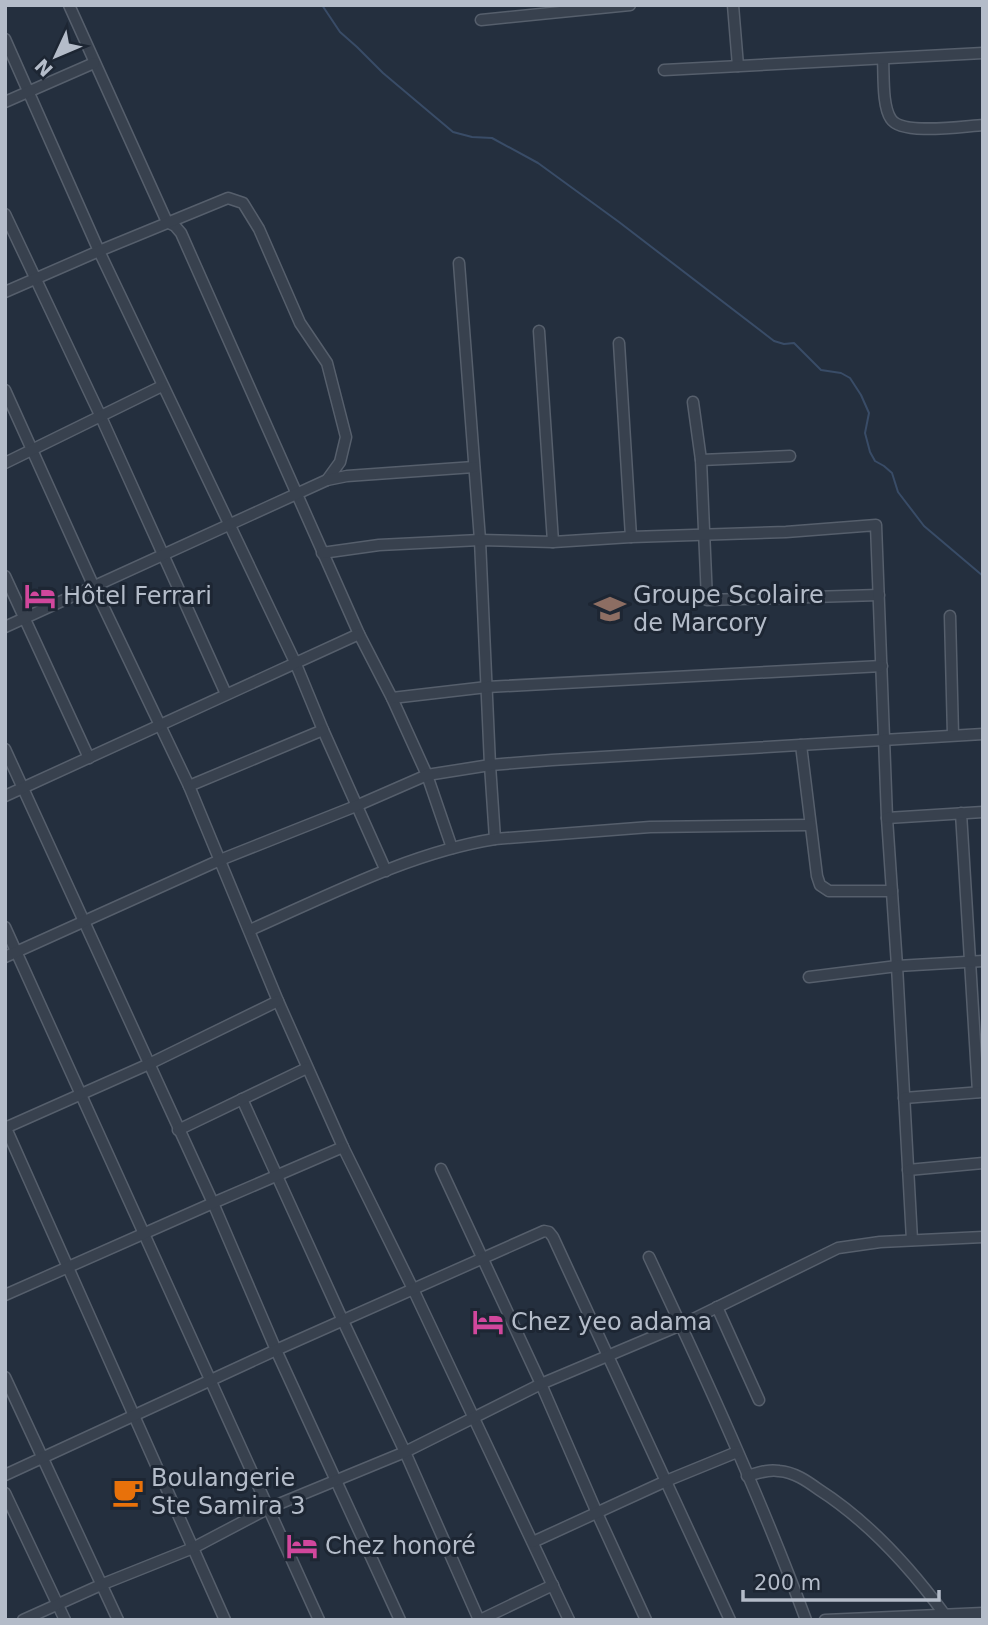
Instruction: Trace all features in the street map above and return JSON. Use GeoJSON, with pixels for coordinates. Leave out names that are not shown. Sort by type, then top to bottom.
{"type":"FeatureCollection","features":[{"type":"Feature","properties":{"kind":"street"},"geometry":{"type":"LineString","coordinates":[[69,5],[167,222],[181,233],[322,553],[427,775],[452,848]]}},
{"type":"Feature","properties":{"kind":"street"},"geometry":{"type":"LineString","coordinates":[[481,20],[630,5]]}},
{"type":"Feature","properties":{"kind":"street"},"geometry":{"type":"LineString","coordinates":[[733,5],[738,66]]}},
{"type":"Feature","properties":{"kind":"street"},"geometry":{"type":"LineString","coordinates":[[5,39],[99,251],[295,662],[386,871]]}},
{"type":"Feature","properties":{"kind":"street"},"geometry":{"type":"LineString","coordinates":[[664,70],[983,52]]}},
{"type":"Feature","properties":{"kind":"street"},"geometry":{"type":"LineString","coordinates":[[883,59],[886,107],[895,124],[911,129],[983,125]]}},
{"type":"Feature","properties":{"kind":"street"},"geometry":{"type":"LineString","coordinates":[[5,102],[94,63]]}},
{"type":"Feature","properties":{"kind":"street"},"geometry":{"type":"LineString","coordinates":[[5,292],[228,198],[243,203],[259,229],[300,323],[327,363],[346,437],[340,462],[327,480]]}},
{"type":"Feature","properties":{"kind":"street"},"geometry":{"type":"LineString","coordinates":[[5,214],[102,417],[226,694]]}},
{"type":"Feature","properties":{"kind":"street"},"geometry":{"type":"LineString","coordinates":[[459,262],[480,540],[489,765],[495,839]]}},
{"type":"Feature","properties":{"kind":"street"},"geometry":{"type":"LineString","coordinates":[[539,331],[553,542]]}},
{"type":"Feature","properties":{"kind":"street"},"geometry":{"type":"LineString","coordinates":[[619,343],[631,537]]}},
{"type":"Feature","properties":{"kind":"street"},"geometry":{"type":"LineString","coordinates":[[5,463],[162,386]]}},
{"type":"Feature","properties":{"kind":"street"},"geometry":{"type":"LineString","coordinates":[[5,390],[94,587],[189,786],[278,1001],[343,1147],[475,1418],[569,1620]]}},
{"type":"Feature","properties":{"kind":"street"},"geometry":{"type":"LineString","coordinates":[[693,402],[701,460],[707,600],[879,595]]}},
{"type":"Feature","properties":{"kind":"street"},"geometry":{"type":"LineString","coordinates":[[701,460],[790,456]]}},
{"type":"Feature","properties":{"kind":"street"},"geometry":{"type":"LineString","coordinates":[[5,627],[327,480],[347,476],[474,467]]}},
{"type":"Feature","properties":{"kind":"street"},"geometry":{"type":"LineString","coordinates":[[322,553],[379,545],[480,540],[553,542],[786,532],[876,525],[883,739],[912,1240]]}},
{"type":"Feature","properties":{"kind":"street"},"geometry":{"type":"LineString","coordinates":[[5,576],[89,758]]}},
{"type":"Feature","properties":{"kind":"street"},"geometry":{"type":"LineString","coordinates":[[950,616],[953,735]]}},
{"type":"Feature","properties":{"kind":"street"},"geometry":{"type":"LineString","coordinates":[[5,796],[359,634]]}},
{"type":"Feature","properties":{"kind":"street"},"geometry":{"type":"LineString","coordinates":[[392,698],[487,687],[882,666]]}},
{"type":"Feature","properties":{"kind":"street"},"geometry":{"type":"LineString","coordinates":[[189,786],[323,730]]}},
{"type":"Feature","properties":{"kind":"street"},"geometry":{"type":"LineString","coordinates":[[5,957],[220,860],[427,775],[489,765],[983,734]]}},
{"type":"Feature","properties":{"kind":"street"},"geometry":{"type":"LineString","coordinates":[[801,745],[820,885],[829,891],[891,891]]}},
{"type":"Feature","properties":{"kind":"street"},"geometry":{"type":"LineString","coordinates":[[5,749],[400,1620]]}},
{"type":"Feature","properties":{"kind":"street"},"geometry":{"type":"LineString","coordinates":[[887,818],[983,812]]}},
{"type":"Feature","properties":{"kind":"street"},"geometry":{"type":"LineString","coordinates":[[904,1098],[981,1092],[961,813]]}},
{"type":"Feature","properties":{"kind":"street"},"geometry":{"type":"LineString","coordinates":[[250,930],[386,871],[471,843],[650,827],[810,825]]}},
{"type":"Feature","properties":{"kind":"street"},"geometry":{"type":"LineString","coordinates":[[5,927],[319,1620]]}},
{"type":"Feature","properties":{"kind":"street"},"geometry":{"type":"LineString","coordinates":[[808,977],[897,966],[983,961]]}},
{"type":"Feature","properties":{"kind":"street"},"geometry":{"type":"LineString","coordinates":[[225,1620],[5,1127],[149,1064],[278,1001]]}},
{"type":"Feature","properties":{"kind":"street"},"geometry":{"type":"LineString","coordinates":[[178,1130],[307,1068]]}},
{"type":"Feature","properties":{"kind":"street"},"geometry":{"type":"LineString","coordinates":[[242,1099],[405,1452],[479,1620],[553,1585]]}},
{"type":"Feature","properties":{"kind":"street"},"geometry":{"type":"LineString","coordinates":[[5,1295],[343,1147]]}},
{"type":"Feature","properties":{"kind":"street"},"geometry":{"type":"LineString","coordinates":[[908,1170],[983,1163]]}},
{"type":"Feature","properties":{"kind":"street"},"geometry":{"type":"LineString","coordinates":[[441,1169],[646,1620]]}},
{"type":"Feature","properties":{"kind":"street"},"geometry":{"type":"LineString","coordinates":[[5,1475],[276,1350],[544,1231],[549,1232],[730,1620]]}},
{"type":"Feature","properties":{"kind":"street"},"geometry":{"type":"LineString","coordinates":[[23,1620],[193,1548],[269,1508],[405,1452],[541,1384],[681,1325],[838,1248],[880,1242],[983,1237]]}},
{"type":"Feature","properties":{"kind":"street"},"geometry":{"type":"LineString","coordinates":[[649,1257],[781,1552],[806,1620]]}},
{"type":"Feature","properties":{"kind":"street"},"geometry":{"type":"LineString","coordinates":[[717,1307],[759,1400]]}},
{"type":"Feature","properties":{"kind":"street"},"geometry":{"type":"LineString","coordinates":[[5,1377],[118,1620]]}},
{"type":"Feature","properties":{"kind":"street"},"geometry":{"type":"LineString","coordinates":[[533,1542],[666,1481],[737,1452]]}},
{"type":"Feature","properties":{"kind":"street"},"geometry":{"type":"LineString","coordinates":[[747,1476],[780,1471],[805,1480],[839,1502],[899,1558],[945,1615]]}},
{"type":"Feature","properties":{"kind":"street"},"geometry":{"type":"LineString","coordinates":[[5,1493],[65,1620]]}},
{"type":"Feature","properties":{"kind":"street"},"geometry":{"type":"LineString","coordinates":[[825,1620],[983,1612]]}},
{"type":"Feature","properties":{"kind":"waterway"},"geometry":{"type":"LineString","coordinates":[[322,5],[340,32],[383,73],[453,132],[492,138],[538,163],[774,341],[794,343],[821,370],[841,373],[850,378],[869,413],[865,433],[875,461],[892,473],[898,492],[924,526],[983,576]]}},
{"type":"Feature","properties":{"kind":"place","name":"Hôtel Ferrari"},"geometry":{"type":"Point","coordinates":[40,596]}},
{"type":"Feature","properties":{"kind":"place","name":"Groupe Scolaire de Marcory"},"geometry":{"type":"Point","coordinates":[610,609]}},
{"type":"Feature","properties":{"kind":"place","name":"Chez yeo adama"},"geometry":{"type":"Point","coordinates":[488,1322]}},
{"type":"Feature","properties":{"kind":"place","name":"Boulangerie Ste Samira 3"},"geometry":{"type":"Point","coordinates":[128,1492]}},
{"type":"Feature","properties":{"kind":"place","name":"Chez honoré"},"geometry":{"type":"Point","coordinates":[302,1546]}}]}
